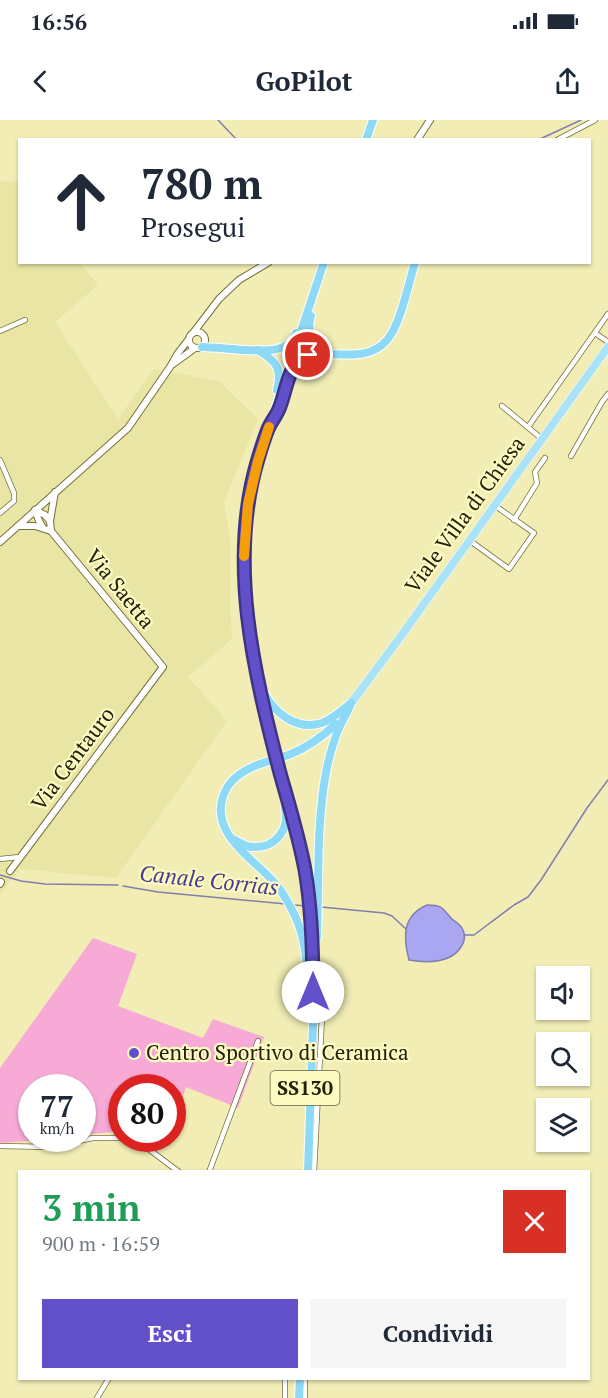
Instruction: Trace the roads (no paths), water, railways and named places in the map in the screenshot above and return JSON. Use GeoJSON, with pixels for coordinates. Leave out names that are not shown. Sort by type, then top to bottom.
{"type":"FeatureCollection","features":[{"type":"Feature","properties":{"kind":"highway"},"geometry":{"type":"LineString","coordinates":[[367,138],[373,120]]}},
{"type":"Feature","properties":{"kind":"highway","name":"SS130"},"geometry":{"type":"LineString","coordinates":[[308,1170],[314,910],[253,657],[247,615],[244,561],[248,504],[258,461],[323,264]]}},
{"type":"Feature","properties":{"kind":"highway"},"geometry":{"type":"LineString","coordinates":[[269,429],[298,360],[308,355],[362,355],[376,350],[385,343],[397,322],[414,264]]}},
{"type":"Feature","properties":{"kind":"highway"},"geometry":{"type":"LineString","coordinates":[[201,342],[220,347],[258,350],[285,346],[295,337],[308,299],[317,283]]}},
{"type":"Feature","properties":{"kind":"highway"},"geometry":{"type":"LineString","coordinates":[[317,283],[309,330],[317,345],[330,354]]}},
{"type":"Feature","properties":{"kind":"highway"},"geometry":{"type":"LineString","coordinates":[[258,350],[274,360],[278,369],[278,385],[272,405],[269,429]]}},
{"type":"Feature","properties":{"kind":"highway"},"geometry":{"type":"LineString","coordinates":[[264,698],[282,716],[299,724],[321,723],[336,716],[351,703]]}},
{"type":"Feature","properties":{"kind":"highway"},"geometry":{"type":"LineString","coordinates":[[313,1025],[314,910],[318,896],[321,817],[326,774],[331,750],[351,703]]}},
{"type":"Feature","properties":{"kind":"highway"},"geometry":{"type":"LineString","coordinates":[[309,1004],[304,941],[292,908],[273,881],[232,840],[225,828],[221,813],[223,796],[231,781],[238,774],[293,753],[316,741],[336,724]]}},
{"type":"Feature","properties":{"kind":"highway"},"geometry":{"type":"LineString","coordinates":[[232,840],[249,847],[264,846],[273,842],[284,831],[286,812],[279,785],[279,768]]}},
{"type":"Feature","properties":{"kind":"highway","name":"SS130"},"geometry":{"type":"LineString","coordinates":[[302,1170],[313,951]]}},
{"type":"Feature","properties":{"kind":"highway"},"geometry":{"type":"LineString","coordinates":[[294,1380],[294,1398]]}},
{"type":"Feature","properties":{"kind":"highway"},"geometry":{"type":"LineString","coordinates":[[299,1398],[300,1380]]}},
{"type":"Feature","properties":{"kind":"main road","name":"Viale Villa di Chiesa"},"geometry":{"type":"LineString","coordinates":[[336,724],[608,347]]}},
{"type":"Feature","properties":{"kind":"street"},"geometry":{"type":"LineString","coordinates":[[420,138],[431,120]]}},
{"type":"Feature","properties":{"kind":"street"},"geometry":{"type":"LineString","coordinates":[[562,138],[595,120]]}},
{"type":"Feature","properties":{"kind":"street"},"geometry":{"type":"LineString","coordinates":[[0,542],[128,428],[178,352],[219,299],[239,280],[266,264]]}},
{"type":"Feature","properties":{"kind":"street"},"geometry":{"type":"LineString","coordinates":[[528,427],[595,333],[605,323],[608,314]]}},
{"type":"Feature","properties":{"kind":"street"},"geometry":{"type":"LineString","coordinates":[[170,367],[201,342],[206,316]]}},
{"type":"Feature","properties":{"kind":"street"},"geometry":{"type":"LineString","coordinates":[[0,331],[25,320]]}},
{"type":"Feature","properties":{"kind":"street"},"geometry":{"type":"LineString","coordinates":[[191,336],[198,332],[201,342]]}},
{"type":"Feature","properties":{"kind":"street"},"geometry":{"type":"LineString","coordinates":[[595,333],[608,342]]}},
{"type":"Feature","properties":{"kind":"street"},"geometry":{"type":"LineString","coordinates":[[191,336],[190,344],[201,342]]}},
{"type":"Feature","properties":{"kind":"street"},"geometry":{"type":"LineString","coordinates":[[571,456],[608,394]]}},
{"type":"Feature","properties":{"kind":"street"},"geometry":{"type":"LineString","coordinates":[[502,406],[542,439]]}},
{"type":"Feature","properties":{"kind":"street"},"geometry":{"type":"LineString","coordinates":[[514,520],[537,483],[535,472],[545,458]]}},
{"type":"Feature","properties":{"kind":"street"},"geometry":{"type":"LineString","coordinates":[[0,460],[14,493],[14,501],[0,513]]}},
{"type":"Feature","properties":{"kind":"street"},"geometry":{"type":"LineString","coordinates":[[18,526],[35,526],[51,531],[50,521],[55,492]]}},
{"type":"Feature","properties":{"kind":"street"},"geometry":{"type":"LineString","coordinates":[[469,540],[509,569],[534,533],[494,505]]}},
{"type":"Feature","properties":{"kind":"street"},"geometry":{"type":"LineString","coordinates":[[35,510],[45,515],[50,521]]}},
{"type":"Feature","properties":{"kind":"street"},"geometry":{"type":"LineString","coordinates":[[35,510],[43,528]]}},
{"type":"Feature","properties":{"kind":"street","name":"Via Saetta"},"geometry":{"type":"LineString","coordinates":[[51,531],[163,668]]}},
{"type":"Feature","properties":{"kind":"street","name":"Via Centauro"},"geometry":{"type":"LineString","coordinates":[[10,871],[163,668]]}},
{"type":"Feature","properties":{"kind":"street"},"geometry":{"type":"LineString","coordinates":[[0,859],[20,857]]}},
{"type":"Feature","properties":{"kind":"street"},"geometry":{"type":"LineString","coordinates":[[1,883],[10,871]]}},
{"type":"Feature","properties":{"kind":"street"},"geometry":{"type":"LineString","coordinates":[[314,1170],[324,978],[323,973],[315,970]]}},
{"type":"Feature","properties":{"kind":"street"},"geometry":{"type":"LineString","coordinates":[[210,1170],[258,1041]]}},
{"type":"Feature","properties":{"kind":"street"},"geometry":{"type":"LineString","coordinates":[[0,1146],[51,1147],[93,1138],[108,1138]]}},
{"type":"Feature","properties":{"kind":"street"},"geometry":{"type":"LineString","coordinates":[[153,1152],[176,1170]]}},
{"type":"Feature","properties":{"kind":"street"},"geometry":{"type":"LineString","coordinates":[[98,1398],[108,1380]]}},
{"type":"Feature","properties":{"kind":"street"},"geometry":{"type":"LineString","coordinates":[[285,1380],[285,1398]]}},
{"type":"Feature","properties":{"kind":"street"},"geometry":{"type":"LineString","coordinates":[[305,1380],[305,1398]]}},
{"type":"Feature","properties":{"kind":"water"},"geometry":{"type":"Polygon","coordinates":[[[427,905],[438,906],[459,924],[465,934],[464,941],[451,957],[430,962],[409,960],[406,928],[413,915],[427,905]]]}},
{"type":"Feature","properties":{"kind":"waterway"},"geometry":{"type":"LineString","coordinates":[[218,120],[235,138]]}},
{"type":"Feature","properties":{"kind":"waterway"},"geometry":{"type":"LineString","coordinates":[[542,138],[581,120]]}},
{"type":"Feature","properties":{"kind":"waterway","name":"Canale Corrias"},"geometry":{"type":"LineString","coordinates":[[464,935],[474,935],[528,897],[608,780]]}},
{"type":"Feature","properties":{"kind":"waterway","name":"Canale Corrias"},"geometry":{"type":"LineString","coordinates":[[0,875],[45,884],[118,885]]}},
{"type":"Feature","properties":{"kind":"waterway","name":"Canale Corrias"},"geometry":{"type":"LineString","coordinates":[[123,886],[158,892],[286,904]]}},
{"type":"Feature","properties":{"kind":"waterway","name":"Canale Corrias"},"geometry":{"type":"LineString","coordinates":[[294,905],[307,906]]}},
{"type":"Feature","properties":{"kind":"waterway","name":"Canale Corrias"},"geometry":{"type":"LineString","coordinates":[[321,907],[384,913],[392,916],[406,929]]}},
{"type":"Feature","properties":{"kind":"place","name":"Centro Sportivo di Ceramica"},"geometry":{"type":"Point","coordinates":[134,1053]}}]}
